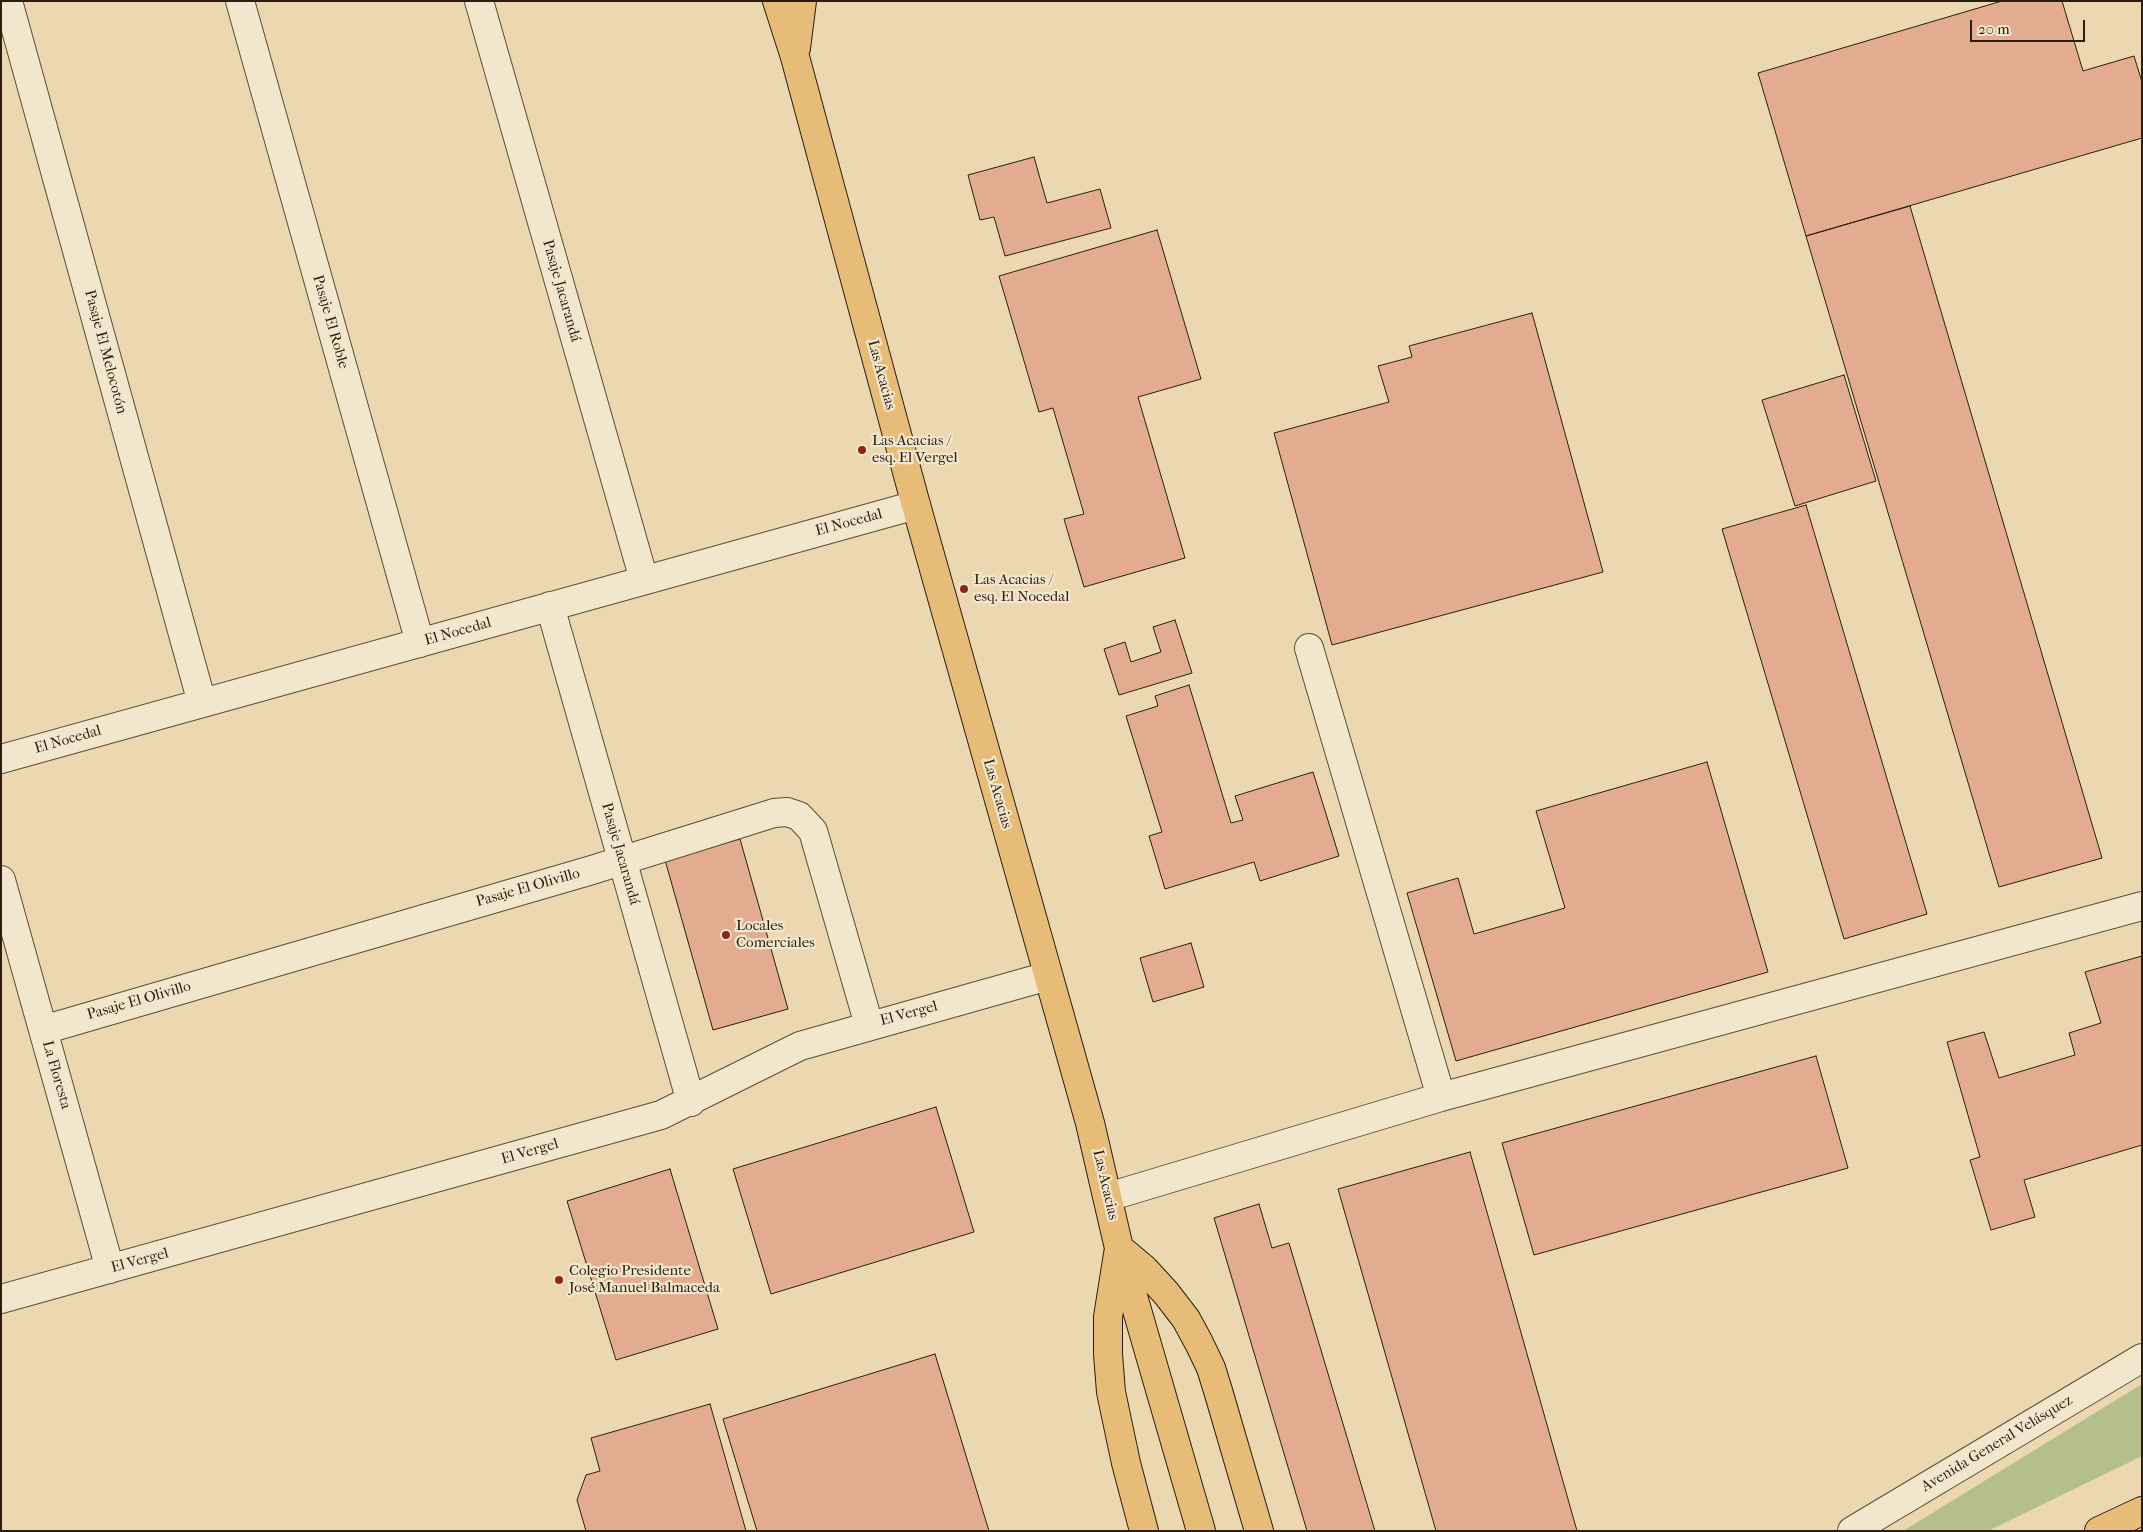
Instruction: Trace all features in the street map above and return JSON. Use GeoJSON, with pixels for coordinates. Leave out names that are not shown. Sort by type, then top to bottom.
{"type":"FeatureCollection","features":[{"type":"Feature","properties":{"kind":"main road","name":"Las Acacias"},"geometry":{"type":"LineString","coordinates":[[777,1],[795,57],[916,505],[1090,1123],[1119,1248],[1201,1531]]}},
{"type":"Feature","properties":{"kind":"main road","name":"Las Acacias"},"geometry":{"type":"LineString","coordinates":[[795,57],[802,1]]}},
{"type":"Feature","properties":{"kind":"main road"},"geometry":{"type":"LineString","coordinates":[[1119,1248],[1108,1317],[1109,1364],[1118,1427],[1144,1531]]}},
{"type":"Feature","properties":{"kind":"main road"},"geometry":{"type":"LineString","coordinates":[[1119,1248],[1144,1269],[1166,1293],[1186,1319],[1199,1343],[1211,1368],[1259,1531]]}},
{"type":"Feature","properties":{"kind":"main road"},"geometry":{"type":"LineString","coordinates":[[2099,1531],[2142,1511]]}},
{"type":"Feature","properties":{"kind":"street","name":"Pasaje El Melocotón"},"geometry":{"type":"LineString","coordinates":[[8,1],[202,703]]}},
{"type":"Feature","properties":{"kind":"street","name":"Pasaje El Roble"},"geometry":{"type":"LineString","coordinates":[[240,1],[420,643]]}},
{"type":"Feature","properties":{"kind":"street","name":"Pasaje Jacarandá"},"geometry":{"type":"LineString","coordinates":[[479,1],[644,580]]}},
{"type":"Feature","properties":{"kind":"street","name":"El Nocedal"},"geometry":{"type":"LineString","coordinates":[[1,759],[916,505]]}},
{"type":"Feature","properties":{"kind":"street","name":"Pasaje Jacarandá"},"geometry":{"type":"LineString","coordinates":[[550,606],[691,1102]]}},
{"type":"Feature","properties":{"kind":"street"},"geometry":{"type":"LineString","coordinates":[[1308,648],[1441,1097]]}},
{"type":"Feature","properties":{"kind":"street","name":"Pasaje El Olivillo"},"geometry":{"type":"LineString","coordinates":[[43,1030],[573,875],[774,813],[787,812],[799,816],[814,831],[869,1025]]}},
{"type":"Feature","properties":{"kind":"street","name":"La Floresta"},"geometry":{"type":"LineString","coordinates":[[1,880],[110,1269]]}},
{"type":"Feature","properties":{"kind":"street"},"geometry":{"type":"LineString","coordinates":[[1108,1197],[1441,1097],[2142,906]]}},
{"type":"Feature","properties":{"kind":"street","name":"El Vergel"},"geometry":{"type":"LineString","coordinates":[[1,1299],[661,1115],[691,1102],[800,1046],[1048,976]]}},
{"type":"Feature","properties":{"kind":"street","name":"Avenida General Velásquez"},"geometry":{"type":"LineString","coordinates":[[1852,1531],[2142,1358]]}},
{"type":"Feature","properties":{"kind":"green space"},"geometry":{"type":"Polygon","coordinates":[[[2142,1384],[2142,1456],[1988,1531],[1903,1531],[2142,1384]]]}},
{"type":"Feature","properties":{"kind":"building"},"geometry":{"type":"Polygon","coordinates":[[[2002,1],[2062,1],[2083,71],[2134,56],[2142,82],[2142,138],[1806,236],[1758,73],[2002,1]]]}},
{"type":"Feature","properties":{"kind":"building"},"geometry":{"type":"Polygon","coordinates":[[[1034,157],[1047,203],[1100,189],[1111,228],[1005,256],[994,217],[980,220],[968,175],[1034,157]]]}},
{"type":"Feature","properties":{"kind":"building"},"geometry":{"type":"Polygon","coordinates":[[[1910,206],[2102,858],[1999,887],[1806,236],[1910,206]]]}},
{"type":"Feature","properties":{"kind":"building"},"geometry":{"type":"Polygon","coordinates":[[[1157,230],[1201,379],[1138,397],[1185,558],[1084,587],[1064,519],[1084,514],[1053,408],[1039,412],[999,276],[1157,230]]]}},
{"type":"Feature","properties":{"kind":"building"},"geometry":{"type":"Polygon","coordinates":[[[1532,313],[1603,572],[1332,645],[1274,433],[1389,402],[1378,366],[1412,357],[1409,346],[1532,313]]]}},
{"type":"Feature","properties":{"kind":"building"},"geometry":{"type":"Polygon","coordinates":[[[1844,375],[1876,481],[1795,506],[1762,400],[1844,375]]]}},
{"type":"Feature","properties":{"kind":"building"},"geometry":{"type":"Polygon","coordinates":[[[1806,505],[1927,914],[1844,939],[1722,529],[1806,505]]]}},
{"type":"Feature","properties":{"kind":"building"},"geometry":{"type":"Polygon","coordinates":[[[1175,620],[1192,673],[1119,695],[1104,649],[1125,642],[1131,662],[1161,652],[1153,627],[1175,620]]]}},
{"type":"Feature","properties":{"kind":"building"},"geometry":{"type":"Polygon","coordinates":[[[1189,685],[1231,823],[1243,820],[1235,796],[1313,772],[1339,856],[1260,881],[1254,862],[1165,889],[1149,836],[1162,832],[1126,716],[1158,706],[1155,696],[1189,685]]]}},
{"type":"Feature","properties":{"kind":"building"},"geometry":{"type":"Polygon","coordinates":[[[1707,762],[1768,972],[1456,1061],[1407,893],[1458,878],[1474,934],[1565,908],[1536,811],[1707,762]]]}},
{"type":"Feature","properties":{"kind":"building","name":"Locales Comerciales"},"geometry":{"type":"Polygon","coordinates":[[[740,839],[788,1009],[713,1030],[665,860],[740,839]]]}},
{"type":"Feature","properties":{"kind":"building"},"geometry":{"type":"Polygon","coordinates":[[[1191,943],[1204,987],[1153,1002],[1140,958],[1191,943]]]}},
{"type":"Feature","properties":{"kind":"building"},"geometry":{"type":"Polygon","coordinates":[[[2142,956],[2142,1145],[2024,1180],[2035,1217],[1991,1230],[1970,1160],[1980,1157],[1947,1042],[1984,1032],[1999,1078],[2075,1055],[2069,1033],[2101,1023],[2085,972],[2142,956]]]}},
{"type":"Feature","properties":{"kind":"building"},"geometry":{"type":"Polygon","coordinates":[[[1816,1056],[1848,1168],[1534,1255],[1502,1143],[1816,1056]]]}},
{"type":"Feature","properties":{"kind":"building"},"geometry":{"type":"Polygon","coordinates":[[[936,1107],[974,1232],[771,1294],[733,1169],[936,1107]]]}},
{"type":"Feature","properties":{"kind":"building"},"geometry":{"type":"Polygon","coordinates":[[[1470,1152],[1577,1531],[1436,1531],[1338,1189],[1470,1152]]]}},
{"type":"Feature","properties":{"kind":"building"},"geometry":{"type":"Polygon","coordinates":[[[670,1169],[718,1329],[616,1360],[567,1201],[670,1169]]]}},
{"type":"Feature","properties":{"kind":"building"},"geometry":{"type":"Polygon","coordinates":[[[1259,1204],[1272,1248],[1289,1243],[1375,1531],[1307,1531],[1214,1218],[1259,1204]]]}},
{"type":"Feature","properties":{"kind":"building"},"geometry":{"type":"Polygon","coordinates":[[[935,1354],[989,1531],[757,1531],[723,1419],[935,1354]]]}},
{"type":"Feature","properties":{"kind":"building"},"geometry":{"type":"Polygon","coordinates":[[[710,1404],[746,1531],[586,1531],[577,1500],[586,1475],[600,1471],[591,1438],[710,1404]]]}},
{"type":"Feature","properties":{"kind":"place","name":"Las Acacias / esq. El Vergel"},"geometry":{"type":"Point","coordinates":[862,450]}},
{"type":"Feature","properties":{"kind":"place","name":"Las Acacias / esq. El Nocedal"},"geometry":{"type":"Point","coordinates":[964,589]}},
{"type":"Feature","properties":{"kind":"place","name":"Locales Comerciales"},"geometry":{"type":"Point","coordinates":[726,935]}},
{"type":"Feature","properties":{"kind":"place","name":"Colegio Presidente José Manuel Balmaceda"},"geometry":{"type":"Point","coordinates":[559,1280]}}]}
